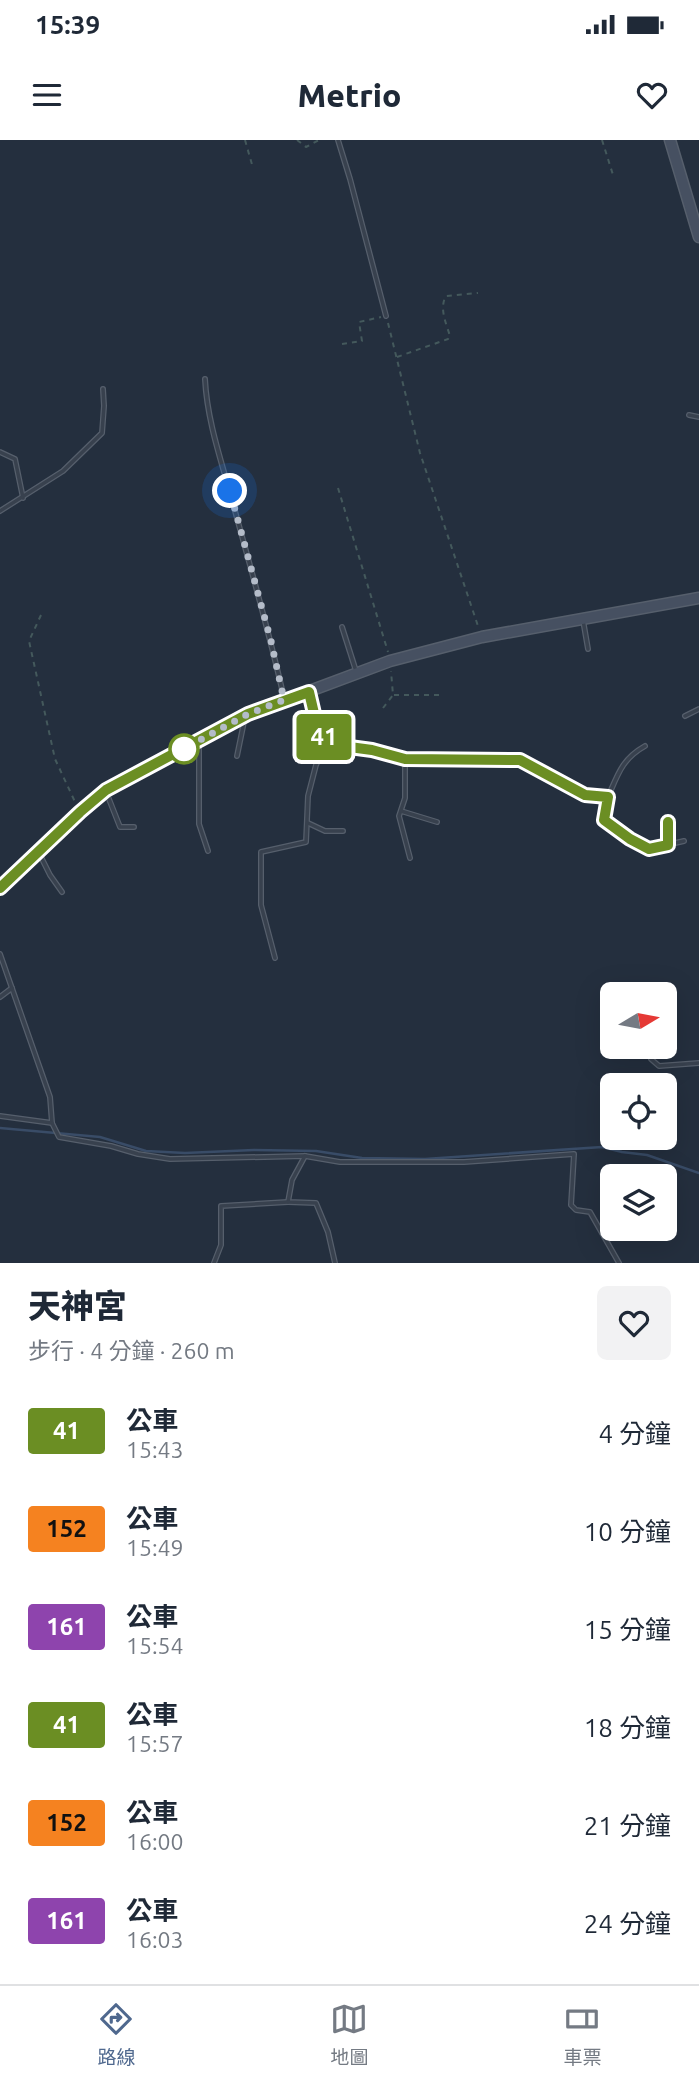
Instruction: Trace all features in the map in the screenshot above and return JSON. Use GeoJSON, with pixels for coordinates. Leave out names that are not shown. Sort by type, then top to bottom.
{"type":"FeatureCollection","features":[{"type":"Feature","properties":{"kind":"street"},"geometry":{"type":"LineString","coordinates":[[670,140],[699,237]]}},
{"type":"Feature","properties":{"kind":"street"},"geometry":{"type":"LineString","coordinates":[[0,888],[106,790],[245,716],[390,661],[482,637],[699,598]]}},
{"type":"Feature","properties":{"kind":"lane"},"geometry":{"type":"LineString","coordinates":[[338,140],[386,316]]}},
{"type":"Feature","properties":{"kind":"lane"},"geometry":{"type":"LineString","coordinates":[[205,379],[206,400],[216,441],[271,641],[284,700]]}},
{"type":"Feature","properties":{"kind":"lane"},"geometry":{"type":"LineString","coordinates":[[0,511],[62,471],[102,433],[103,389]]}},
{"type":"Feature","properties":{"kind":"lane"},"geometry":{"type":"LineString","coordinates":[[689,415],[699,417]]}},
{"type":"Feature","properties":{"kind":"lane"},"geometry":{"type":"LineString","coordinates":[[0,452],[15,459],[23,498]]}},
{"type":"Feature","properties":{"kind":"lane"},"geometry":{"type":"LineString","coordinates":[[583,619],[587,649]]}},
{"type":"Feature","properties":{"kind":"lane"},"geometry":{"type":"LineString","coordinates":[[342,626],[357,673]]}},
{"type":"Feature","properties":{"kind":"lane"},"geometry":{"type":"LineString","coordinates":[[309,692],[316,722],[327,744]]}},
{"type":"Feature","properties":{"kind":"lane"},"geometry":{"type":"LineString","coordinates":[[685,716],[699,709]]}},
{"type":"Feature","properties":{"kind":"lane"},"geometry":{"type":"LineString","coordinates":[[237,756],[245,716]]}},
{"type":"Feature","properties":{"kind":"lane"},"geometry":{"type":"LineString","coordinates":[[199,741],[199,824],[208,851]]}},
{"type":"Feature","properties":{"kind":"lane"},"geometry":{"type":"LineString","coordinates":[[327,744],[372,750],[405,759],[520,760],[585,795],[608,797]]}},
{"type":"Feature","properties":{"kind":"lane"},"geometry":{"type":"LineString","coordinates":[[275,958],[261,905],[261,852],[306,842],[308,796],[316,765],[327,744]]}},
{"type":"Feature","properties":{"kind":"lane"},"geometry":{"type":"LineString","coordinates":[[645,746],[631,753],[621,766],[608,797],[604,820],[649,849],[684,841]]}},
{"type":"Feature","properties":{"kind":"lane"},"geometry":{"type":"LineString","coordinates":[[405,759],[405,798],[399,816],[410,858]]}},
{"type":"Feature","properties":{"kind":"lane"},"geometry":{"type":"LineString","coordinates":[[106,790],[120,827],[134,827]]}},
{"type":"Feature","properties":{"kind":"lane"},"geometry":{"type":"LineString","coordinates":[[401,811],[438,822]]}},
{"type":"Feature","properties":{"kind":"lane"},"geometry":{"type":"LineString","coordinates":[[668,822],[668,845]]}},
{"type":"Feature","properties":{"kind":"lane"},"geometry":{"type":"LineString","coordinates":[[308,823],[325,831],[343,831]]}},
{"type":"Feature","properties":{"kind":"lane"},"geometry":{"type":"LineString","coordinates":[[38,852],[62,892]]}},
{"type":"Feature","properties":{"kind":"lane"},"geometry":{"type":"LineString","coordinates":[[0,954],[50,1097],[52,1123],[59,1137],[170,1159],[305,1156],[340,1162],[464,1162],[575,1154],[571,1205],[576,1210],[590,1212],[619,1263]]}},
{"type":"Feature","properties":{"kind":"lane"},"geometry":{"type":"LineString","coordinates":[[0,997],[12,988]]}},
{"type":"Feature","properties":{"kind":"lane"},"geometry":{"type":"LineString","coordinates":[[651,1059],[659,1066],[699,1063]]}},
{"type":"Feature","properties":{"kind":"lane"},"geometry":{"type":"LineString","coordinates":[[0,1116],[52,1123]]}},
{"type":"Feature","properties":{"kind":"lane"},"geometry":{"type":"LineString","coordinates":[[288,1202],[292,1180],[305,1156]]}},
{"type":"Feature","properties":{"kind":"lane"},"geometry":{"type":"LineString","coordinates":[[214,1263],[221,1245],[221,1206],[288,1202],[316,1203],[328,1232],[335,1263]]}},
{"type":"Feature","properties":{"kind":"path"},"geometry":{"type":"LineString","coordinates":[[245,140],[253,168]]}},
{"type":"Feature","properties":{"kind":"path"},"geometry":{"type":"LineString","coordinates":[[297,140],[306,147],[319,140]]}},
{"type":"Feature","properties":{"kind":"path"},"geometry":{"type":"LineString","coordinates":[[603,140],[614,178]]}},
{"type":"Feature","properties":{"kind":"path"},"geometry":{"type":"LineString","coordinates":[[396,358],[448,339],[450,336],[442,306],[446,296],[478,293]]}},
{"type":"Feature","properties":{"kind":"path"},"geometry":{"type":"LineString","coordinates":[[342,344],[362,341],[359,321],[386,316],[420,453],[482,637]]}},
{"type":"Feature","properties":{"kind":"path"},"geometry":{"type":"LineString","coordinates":[[338,488],[390,661],[393,695],[383,708]]}},
{"type":"Feature","properties":{"kind":"path"},"geometry":{"type":"LineString","coordinates":[[41,615],[29,641],[55,759],[80,812]]}},
{"type":"Feature","properties":{"kind":"path"},"geometry":{"type":"LineString","coordinates":[[393,695],[442,695]]}},
{"type":"Feature","properties":{"kind":"waterway"},"geometry":{"type":"LineString","coordinates":[[0,1128],[100,1137],[146,1151],[185,1153],[316,1151],[362,1158],[425,1159],[602,1147],[647,1155],[699,1173]]}},
{"type":"Feature","properties":{"kind":"bus line","name":"41"},"geometry":{"type":"LineString","coordinates":[[0,888],[106,790],[248,714],[309,692],[316,722],[327,744],[372,750],[405,759],[520,760],[585,795],[608,797],[604,820],[649,849],[668,845],[668,822]]}},
{"type":"Feature","properties":{"kind":"route"},"geometry":{"type":"LineString","coordinates":[[184,749],[176,753],[248,714],[284,700],[271,641],[230,491]]}}]}
